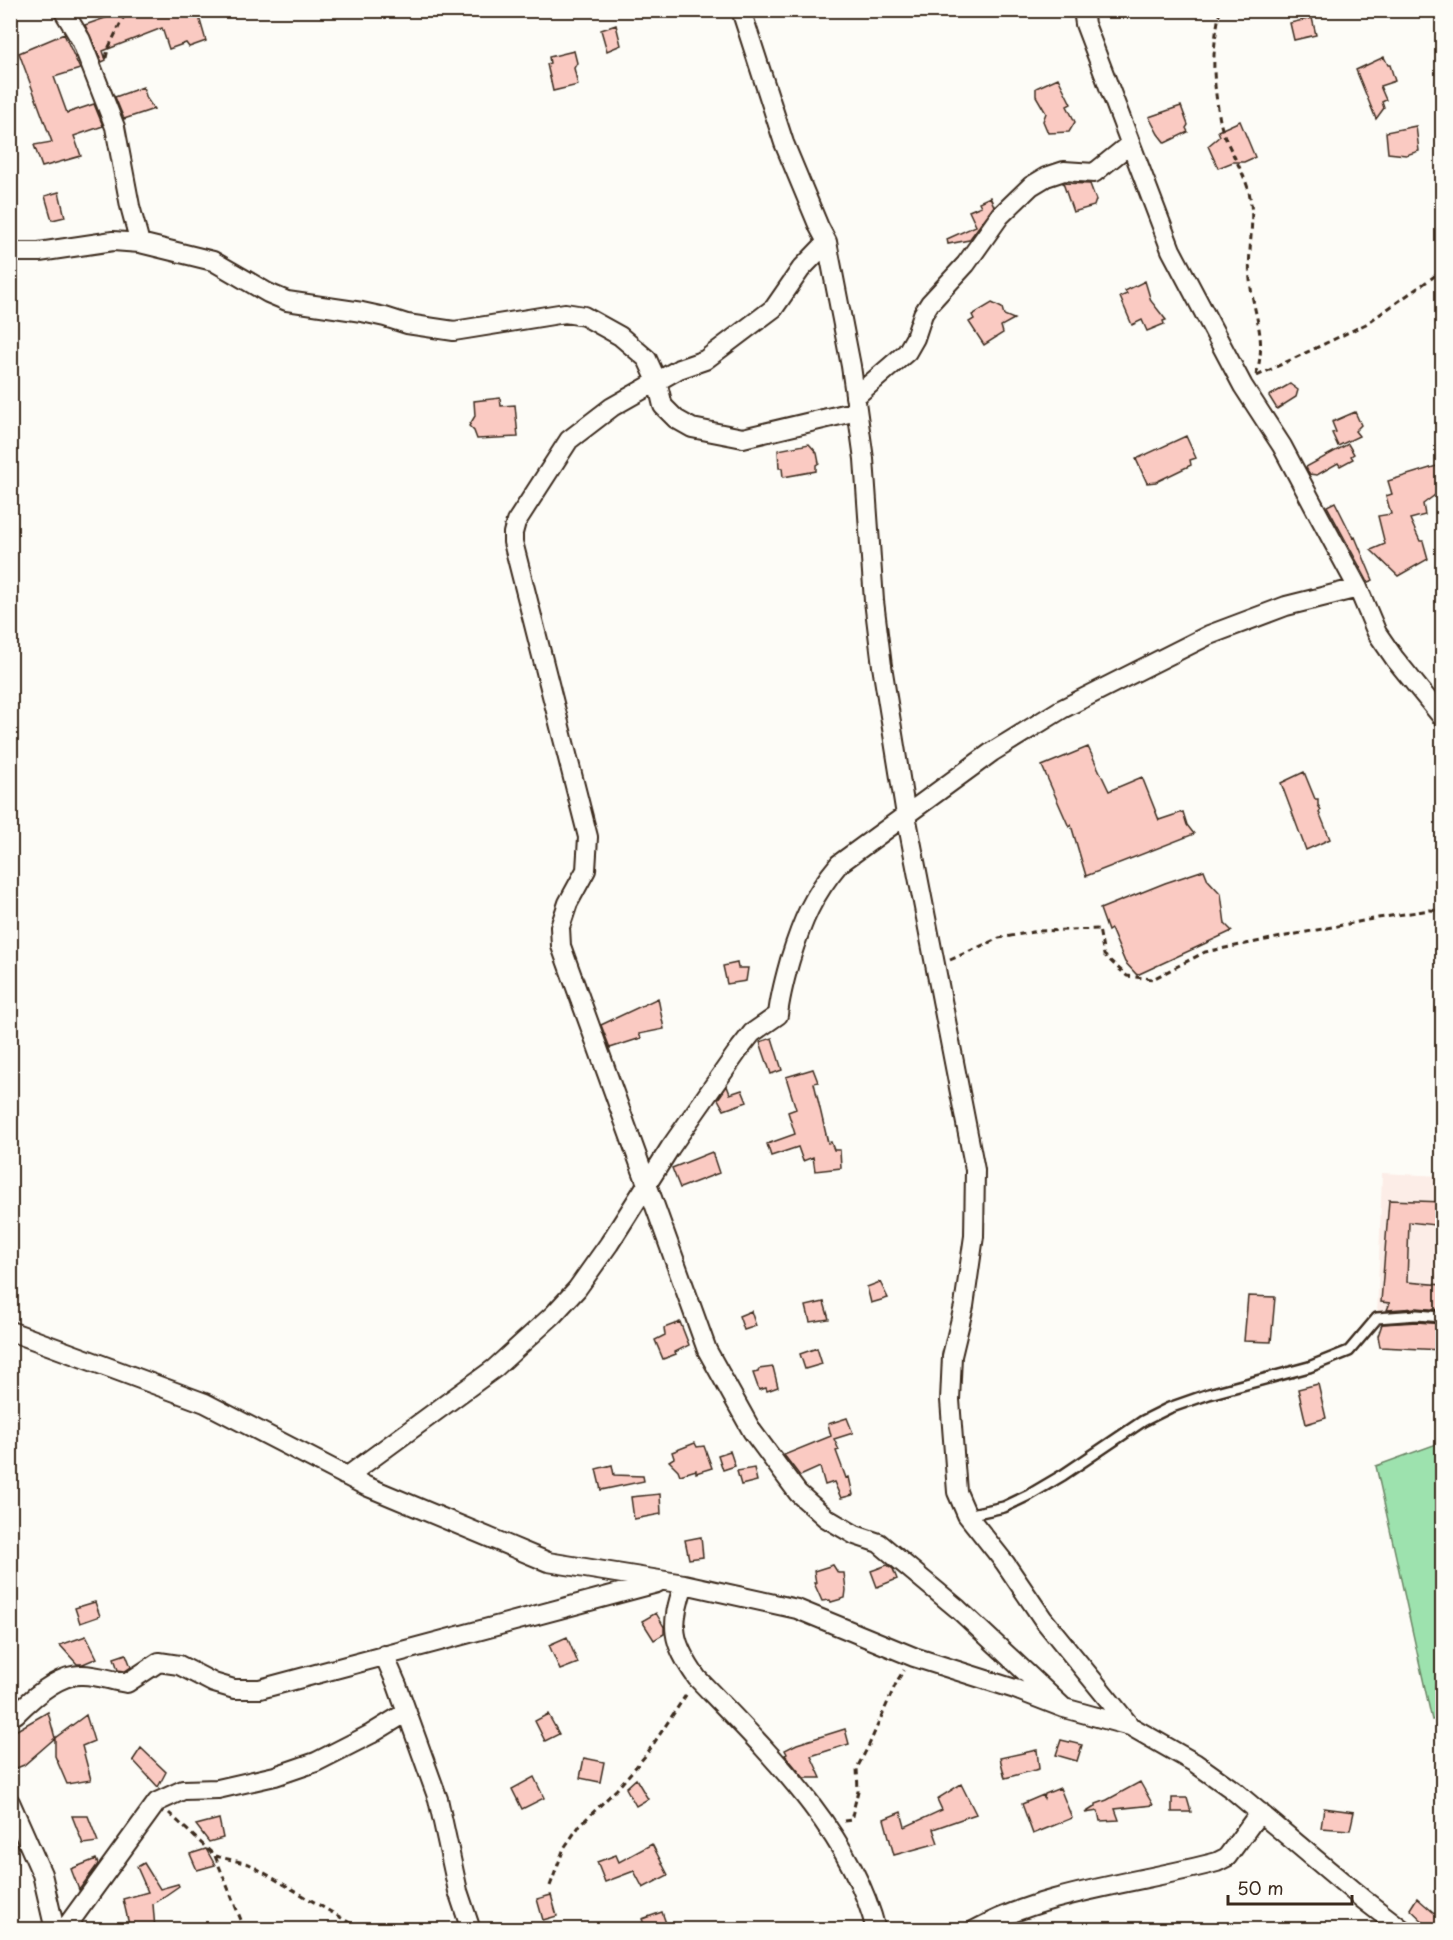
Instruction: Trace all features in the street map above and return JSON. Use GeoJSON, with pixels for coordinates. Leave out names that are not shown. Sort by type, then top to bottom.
{"type":"FeatureCollection","features":[{"type":"Feature","properties":{"kind":"street"},"geometry":{"type":"LineString","coordinates":[[63,10],[78,33],[115,127],[130,206],[140,243]]}},
{"type":"Feature","properties":{"kind":"street"},"geometry":{"type":"LineString","coordinates":[[741,10],[784,143],[827,242],[864,459],[874,601],[906,815],[975,1170],[974,1236],[964,1306],[952,1356],[950,1400],[957,1492],[967,1515],[1005,1563],[1043,1619],[1130,1726]]}},
{"type":"Feature","properties":{"kind":"street"},"geometry":{"type":"LineString","coordinates":[[1083,10],[1085,24],[1171,250],[1249,381],[1358,588],[1377,633],[1395,659],[1443,717]]}},
{"type":"Feature","properties":{"kind":"street"},"geometry":{"type":"LineString","coordinates":[[10,252],[39,252],[113,242],[140,243],[213,261],[268,293],[287,300],[386,317],[427,328],[454,331],[565,313],[584,316],[620,336],[637,348],[647,359],[657,381],[663,406],[676,419],[692,428],[743,438],[856,404],[907,352],[915,338],[922,314],[930,303],[966,264],[1000,216],[1031,186],[1064,171],[1094,173],[1130,144]]}},
{"type":"Feature","properties":{"kind":"street"},"geometry":{"type":"LineString","coordinates":[[827,242],[801,269],[774,308],[705,360],[679,369],[612,406],[569,440],[516,522],[513,542],[588,837],[586,870],[567,903],[560,927],[561,946],[706,1350],[752,1431],[798,1493],[826,1518],[855,1535],[879,1543],[958,1609],[1064,1708]]}},
{"type":"Feature","properties":{"kind":"street"},"geometry":{"type":"LineString","coordinates":[[345,1475],[349,1475],[495,1368],[553,1315],[597,1263],[647,1184],[738,1052],[752,1033],[778,1015],[780,994],[802,921],[822,884],[839,864],[992,752],[1062,709],[1209,635],[1286,606],[1358,588]]}},
{"type":"Feature","properties":{"kind":"street"},"geometry":{"type":"LineString","coordinates":[[10,1331],[204,1403],[366,1486],[548,1562],[684,1584],[796,1608],[914,1657],[1015,1689],[1064,1708],[1130,1726],[1195,1763],[1233,1790],[1364,1900],[1403,1929]]}},
{"type":"Feature","properties":{"kind":"street"},"geometry":{"type":"LineString","coordinates":[[10,1713],[16,1714],[34,1696],[52,1684],[79,1675],[127,1683],[159,1662],[179,1665],[214,1683],[234,1689],[260,1689],[665,1581]]}},
{"type":"Feature","properties":{"kind":"street"},"geometry":{"type":"LineString","coordinates":[[684,1584],[674,1612],[675,1634],[688,1664],[697,1678],[789,1778],[819,1816],[859,1879],[876,1929]]}},
{"type":"Feature","properties":{"kind":"street"},"geometry":{"type":"LineString","coordinates":[[384,1655],[438,1799],[458,1891],[471,1929]]}},
{"type":"Feature","properties":{"kind":"street"},"geometry":{"type":"LineString","coordinates":[[64,1929],[157,1802],[183,1790],[218,1789],[275,1776],[316,1762],[371,1734],[407,1712]]}},
{"type":"Feature","properties":{"kind":"street"},"geometry":{"type":"LineString","coordinates":[[10,1802],[42,1874],[55,1929]]}},
{"type":"Feature","properties":{"kind":"street"},"geometry":{"type":"LineString","coordinates":[[975,1929],[1049,1901],[1217,1862],[1227,1857],[1260,1812]]}},
{"type":"Feature","properties":{"kind":"lane"},"geometry":{"type":"LineString","coordinates":[[967,1515],[1004,1507],[1029,1495],[1143,1421],[1169,1408],[1209,1394],[1309,1367],[1349,1351],[1377,1318],[1417,1315],[1443,1317]]}},
{"type":"Feature","properties":{"kind":"path"},"geometry":{"type":"LineString","coordinates":[[95,78],[106,60],[108,49],[127,10]]}},
{"type":"Feature","properties":{"kind":"path"},"geometry":{"type":"LineString","coordinates":[[1220,10],[1213,43],[1212,66],[1220,123],[1249,193],[1252,217],[1250,281],[1260,336],[1260,353],[1249,381]]}},
{"type":"Feature","properties":{"kind":"path"},"geometry":{"type":"LineString","coordinates":[[1249,381],[1366,324],[1443,271]]}},
{"type":"Feature","properties":{"kind":"path"},"geometry":{"type":"LineString","coordinates":[[936,968],[973,948],[999,938],[1039,931],[1099,929],[1104,955],[1127,976],[1153,979],[1205,952],[1378,918],[1430,910],[1443,911]]}},
{"type":"Feature","properties":{"kind":"path"},"geometry":{"type":"LineString","coordinates":[[839,1822],[850,1820],[858,1791],[857,1768],[870,1745],[897,1681],[914,1657]]}},
{"type":"Feature","properties":{"kind":"path"},"geometry":{"type":"LineString","coordinates":[[550,1886],[564,1848],[646,1755],[697,1678]]}},
{"type":"Feature","properties":{"kind":"path"},"geometry":{"type":"LineString","coordinates":[[157,1802],[215,1856],[241,1920],[241,1929]]}},
{"type":"Feature","properties":{"kind":"path"},"geometry":{"type":"LineString","coordinates":[[215,1856],[249,1864],[362,1929]]}},
{"type":"Feature","properties":{"kind":"shaded area"},"geometry":{"type":"Polygon","coordinates":[[[1382,1173],[1442,1176],[1442,1315],[1377,1318],[1382,1173]]]}},
{"type":"Feature","properties":{"kind":"green space"},"geometry":{"type":"Polygon","coordinates":[[[1442,1442],[1442,1718],[1432,1720],[1376,1466],[1442,1442]]]}},
{"type":"Feature","properties":{"kind":"building"},"geometry":{"type":"Polygon","coordinates":[[[128,10],[197,10],[206,41],[189,47],[186,43],[169,49],[162,28],[103,51],[106,60],[102,62],[85,25],[128,10]]]}},
{"type":"Feature","properties":{"kind":"building"},"geometry":{"type":"Polygon","coordinates":[[[1312,18],[1316,35],[1294,40],[1290,23],[1312,18]]]}},
{"type":"Feature","properties":{"kind":"building"},"geometry":{"type":"Polygon","coordinates":[[[616,25],[621,45],[607,51],[601,30],[616,25]]]}},
{"type":"Feature","properties":{"kind":"building"},"geometry":{"type":"Polygon","coordinates":[[[64,34],[80,69],[54,77],[67,113],[94,104],[103,126],[74,136],[81,156],[42,167],[34,145],[52,142],[19,53],[64,34]]]}},
{"type":"Feature","properties":{"kind":"building"},"geometry":{"type":"Polygon","coordinates":[[[574,51],[577,63],[574,68],[578,85],[553,91],[547,64],[550,63],[549,57],[574,51]]]}},
{"type":"Feature","properties":{"kind":"building"},"geometry":{"type":"Polygon","coordinates":[[[1384,57],[1390,65],[1395,81],[1380,86],[1386,100],[1382,102],[1384,108],[1376,119],[1356,70],[1384,57]]]}},
{"type":"Feature","properties":{"kind":"building"},"geometry":{"type":"Polygon","coordinates":[[[1058,78],[1071,104],[1067,106],[1075,122],[1069,132],[1048,133],[1043,121],[1046,113],[1036,96],[1036,88],[1058,78]]]}},
{"type":"Feature","properties":{"kind":"building"},"geometry":{"type":"Polygon","coordinates":[[[143,87],[154,109],[124,119],[115,97],[143,87]]]}},
{"type":"Feature","properties":{"kind":"building"},"geometry":{"type":"Polygon","coordinates":[[[1181,106],[1188,125],[1186,128],[1188,132],[1165,143],[1149,117],[1181,106]]]}},
{"type":"Feature","properties":{"kind":"building"},"geometry":{"type":"Polygon","coordinates":[[[1240,121],[1255,157],[1218,168],[1208,146],[1220,136],[1218,131],[1240,121]]]}},
{"type":"Feature","properties":{"kind":"building"},"geometry":{"type":"Polygon","coordinates":[[[1416,126],[1419,151],[1406,155],[1388,153],[1386,132],[1416,126]]]}},
{"type":"Feature","properties":{"kind":"building"},"geometry":{"type":"Polygon","coordinates":[[[1063,183],[1090,184],[1096,200],[1094,206],[1073,212],[1063,183]]]}},
{"type":"Feature","properties":{"kind":"building"},"geometry":{"type":"Polygon","coordinates":[[[59,192],[65,217],[52,220],[45,196],[59,192]]]}},
{"type":"Feature","properties":{"kind":"building"},"geometry":{"type":"Polygon","coordinates":[[[990,197],[994,206],[969,240],[948,244],[947,239],[976,226],[969,211],[981,206],[979,202],[990,197]]]}},
{"type":"Feature","properties":{"kind":"building"},"geometry":{"type":"Polygon","coordinates":[[[1145,281],[1151,301],[1166,320],[1163,321],[1164,324],[1147,331],[1142,320],[1132,325],[1120,297],[1127,294],[1125,291],[1145,281]]]}},
{"type":"Feature","properties":{"kind":"building"},"geometry":{"type":"Polygon","coordinates":[[[992,303],[1002,308],[1004,315],[1014,319],[1001,326],[1003,333],[984,345],[969,322],[974,319],[972,315],[992,303]]]}},
{"type":"Feature","properties":{"kind":"building"},"geometry":{"type":"Polygon","coordinates":[[[1290,384],[1298,390],[1296,397],[1277,409],[1269,396],[1290,384]]]}},
{"type":"Feature","properties":{"kind":"building"},"geometry":{"type":"Polygon","coordinates":[[[500,398],[501,406],[515,405],[518,437],[477,439],[469,426],[475,416],[474,401],[500,398]]]}},
{"type":"Feature","properties":{"kind":"building"},"geometry":{"type":"Polygon","coordinates":[[[1355,412],[1361,425],[1355,431],[1359,436],[1338,446],[1332,433],[1336,432],[1332,422],[1355,412]]]}},
{"type":"Feature","properties":{"kind":"building"},"geometry":{"type":"Polygon","coordinates":[[[1186,436],[1196,458],[1190,460],[1191,465],[1156,482],[1147,483],[1136,459],[1186,436]]]}},
{"type":"Feature","properties":{"kind":"building"},"geometry":{"type":"Polygon","coordinates":[[[809,444],[817,453],[819,463],[816,465],[816,471],[783,477],[782,468],[779,468],[778,450],[809,444]]]}},
{"type":"Feature","properties":{"kind":"building"},"geometry":{"type":"Polygon","coordinates":[[[1348,444],[1354,454],[1351,456],[1353,459],[1340,466],[1338,463],[1317,475],[1309,474],[1306,467],[1348,444]]]}},
{"type":"Feature","properties":{"kind":"building"},"geometry":{"type":"Polygon","coordinates":[[[1443,464],[1443,489],[1423,504],[1425,515],[1410,519],[1420,541],[1423,541],[1428,559],[1398,576],[1371,550],[1385,544],[1378,516],[1391,514],[1386,496],[1392,494],[1388,481],[1443,464]]]}},
{"type":"Feature","properties":{"kind":"building"},"geometry":{"type":"Polygon","coordinates":[[[1335,502],[1353,538],[1355,537],[1373,580],[1368,582],[1327,506],[1335,502]]]}},
{"type":"Feature","properties":{"kind":"building"},"geometry":{"type":"Polygon","coordinates":[[[1088,747],[1109,791],[1142,777],[1159,820],[1183,812],[1187,825],[1194,834],[1086,876],[1071,825],[1069,827],[1042,766],[1088,747]]]}},
{"type":"Feature","properties":{"kind":"building"},"geometry":{"type":"Polygon","coordinates":[[[1304,772],[1315,799],[1318,799],[1321,810],[1319,812],[1330,839],[1306,850],[1281,783],[1304,772]]]}},
{"type":"Feature","properties":{"kind":"building"},"geometry":{"type":"Polygon","coordinates":[[[1204,870],[1208,880],[1221,894],[1225,924],[1232,931],[1137,975],[1125,962],[1111,929],[1108,931],[1100,909],[1204,870]]]}},
{"type":"Feature","properties":{"kind":"building"},"geometry":{"type":"Polygon","coordinates":[[[737,963],[738,968],[748,968],[746,981],[727,984],[723,966],[737,963]]]}},
{"type":"Feature","properties":{"kind":"building"},"geometry":{"type":"Polygon","coordinates":[[[658,998],[664,1029],[639,1034],[641,1038],[610,1048],[601,1025],[658,998]]]}},
{"type":"Feature","properties":{"kind":"building"},"geometry":{"type":"Polygon","coordinates":[[[772,1038],[782,1070],[771,1074],[760,1042],[772,1038]]]}},
{"type":"Feature","properties":{"kind":"building"},"geometry":{"type":"Polygon","coordinates":[[[813,1069],[818,1082],[814,1083],[828,1143],[831,1142],[834,1150],[840,1150],[841,1168],[815,1171],[813,1157],[803,1161],[798,1147],[771,1156],[767,1144],[795,1134],[788,1112],[796,1109],[786,1077],[813,1069]]]}},
{"type":"Feature","properties":{"kind":"building"},"geometry":{"type":"Polygon","coordinates":[[[727,1086],[730,1094],[742,1090],[747,1102],[724,1110],[718,1099],[727,1086]]]}},
{"type":"Feature","properties":{"kind":"building"},"geometry":{"type":"Polygon","coordinates":[[[712,1152],[719,1173],[680,1188],[672,1168],[712,1152]]]}},
{"type":"Feature","properties":{"kind":"building"},"geometry":{"type":"Polygon","coordinates":[[[1389,1200],[1443,1202],[1443,1226],[1409,1222],[1407,1282],[1443,1285],[1443,1310],[1416,1308],[1387,1310],[1390,1303],[1381,1302],[1389,1200]]]}},
{"type":"Feature","properties":{"kind":"building"},"geometry":{"type":"Polygon","coordinates":[[[880,1282],[888,1298],[871,1303],[867,1287],[880,1282]]]}},
{"type":"Feature","properties":{"kind":"building"},"geometry":{"type":"Polygon","coordinates":[[[1248,1296],[1275,1297],[1271,1342],[1244,1341],[1248,1296]]]}},
{"type":"Feature","properties":{"kind":"building"},"geometry":{"type":"Polygon","coordinates":[[[824,1302],[829,1319],[810,1322],[806,1306],[824,1302]]]}},
{"type":"Feature","properties":{"kind":"building"},"geometry":{"type":"Polygon","coordinates":[[[751,1311],[756,1326],[744,1330],[739,1316],[751,1311]]]}},
{"type":"Feature","properties":{"kind":"building"},"geometry":{"type":"Polygon","coordinates":[[[680,1322],[689,1345],[663,1359],[655,1340],[665,1335],[664,1328],[680,1322]]]}},
{"type":"Feature","properties":{"kind":"building"},"geometry":{"type":"Polygon","coordinates":[[[1417,1322],[1443,1324],[1443,1350],[1380,1347],[1378,1336],[1382,1324],[1417,1322]]]}},
{"type":"Feature","properties":{"kind":"building"},"geometry":{"type":"Polygon","coordinates":[[[817,1348],[822,1364],[805,1369],[800,1354],[817,1348]]]}},
{"type":"Feature","properties":{"kind":"building"},"geometry":{"type":"Polygon","coordinates":[[[773,1367],[778,1387],[767,1391],[766,1388],[759,1390],[753,1373],[758,1372],[759,1369],[773,1367]]]}},
{"type":"Feature","properties":{"kind":"building"},"geometry":{"type":"Polygon","coordinates":[[[1318,1384],[1326,1418],[1306,1424],[1298,1389],[1318,1384]]]}},
{"type":"Feature","properties":{"kind":"building"},"geometry":{"type":"Polygon","coordinates":[[[847,1418],[853,1433],[834,1439],[846,1478],[849,1477],[853,1495],[841,1498],[834,1482],[825,1485],[820,1467],[800,1476],[784,1455],[831,1436],[828,1424],[847,1418]]]}},
{"type":"Feature","properties":{"kind":"building"},"geometry":{"type":"Polygon","coordinates":[[[695,1443],[697,1447],[704,1446],[712,1468],[680,1475],[669,1461],[674,1458],[672,1452],[695,1443]]]}},
{"type":"Feature","properties":{"kind":"building"},"geometry":{"type":"Polygon","coordinates":[[[730,1451],[735,1466],[723,1470],[718,1455],[730,1451]]]}},
{"type":"Feature","properties":{"kind":"building"},"geometry":{"type":"Polygon","coordinates":[[[612,1465],[614,1475],[643,1476],[644,1481],[601,1490],[596,1469],[612,1465]]]}},
{"type":"Feature","properties":{"kind":"building"},"geometry":{"type":"Polygon","coordinates":[[[754,1468],[757,1481],[741,1485],[737,1471],[754,1468]]]}},
{"type":"Feature","properties":{"kind":"building"},"geometry":{"type":"Polygon","coordinates":[[[660,1494],[661,1514],[634,1519],[631,1497],[660,1494]]]}},
{"type":"Feature","properties":{"kind":"building"},"geometry":{"type":"Polygon","coordinates":[[[701,1537],[703,1557],[689,1559],[685,1540],[701,1537]]]}},
{"type":"Feature","properties":{"kind":"building"},"geometry":{"type":"Polygon","coordinates":[[[833,1565],[838,1573],[844,1573],[845,1598],[831,1602],[830,1600],[822,1601],[814,1583],[816,1583],[814,1571],[833,1565]]]}},
{"type":"Feature","properties":{"kind":"building"},"geometry":{"type":"Polygon","coordinates":[[[887,1565],[893,1569],[897,1579],[877,1587],[871,1571],[887,1565]]]}},
{"type":"Feature","properties":{"kind":"building"},"geometry":{"type":"Polygon","coordinates":[[[95,1602],[100,1616],[80,1623],[75,1608],[95,1602]]]}},
{"type":"Feature","properties":{"kind":"building"},"geometry":{"type":"Polygon","coordinates":[[[656,1613],[664,1627],[664,1634],[654,1640],[642,1621],[656,1613]]]}},
{"type":"Feature","properties":{"kind":"building"},"geometry":{"type":"Polygon","coordinates":[[[86,1636],[97,1658],[77,1664],[60,1645],[86,1636]]]}},
{"type":"Feature","properties":{"kind":"building"},"geometry":{"type":"Polygon","coordinates":[[[567,1637],[578,1663],[560,1670],[549,1645],[567,1637]]]}},
{"type":"Feature","properties":{"kind":"building"},"geometry":{"type":"Polygon","coordinates":[[[126,1654],[131,1667],[125,1671],[118,1670],[114,1658],[126,1654]]]}},
{"type":"Feature","properties":{"kind":"building"},"geometry":{"type":"Polygon","coordinates":[[[48,1712],[55,1738],[24,1765],[14,1769],[10,1759],[10,1734],[48,1712]]]}},
{"type":"Feature","properties":{"kind":"building"},"geometry":{"type":"Polygon","coordinates":[[[548,1714],[559,1734],[545,1741],[535,1721],[548,1714]]]}},
{"type":"Feature","properties":{"kind":"building"},"geometry":{"type":"Polygon","coordinates":[[[86,1715],[94,1741],[82,1746],[91,1780],[67,1784],[55,1756],[55,1738],[86,1715]]]}},
{"type":"Feature","properties":{"kind":"building"},"geometry":{"type":"Polygon","coordinates":[[[845,1729],[849,1744],[811,1756],[821,1778],[804,1778],[785,1755],[787,1754],[785,1750],[797,1744],[845,1729]]]}},
{"type":"Feature","properties":{"kind":"building"},"geometry":{"type":"Polygon","coordinates":[[[1061,1740],[1082,1745],[1077,1761],[1056,1755],[1061,1740]]]}},
{"type":"Feature","properties":{"kind":"building"},"geometry":{"type":"Polygon","coordinates":[[[141,1748],[166,1772],[158,1787],[133,1760],[141,1748]]]}},
{"type":"Feature","properties":{"kind":"building"},"geometry":{"type":"Polygon","coordinates":[[[1037,1750],[1039,1769],[1005,1778],[1000,1758],[1037,1750]]]}},
{"type":"Feature","properties":{"kind":"building"},"geometry":{"type":"Polygon","coordinates":[[[584,1758],[604,1762],[600,1782],[580,1778],[584,1758]]]}},
{"type":"Feature","properties":{"kind":"building"},"geometry":{"type":"Polygon","coordinates":[[[534,1777],[544,1798],[522,1809],[512,1789],[534,1777]]]}},
{"type":"Feature","properties":{"kind":"building"},"geometry":{"type":"Polygon","coordinates":[[[636,1779],[648,1799],[636,1806],[626,1788],[636,1779]]]}},
{"type":"Feature","properties":{"kind":"building"},"geometry":{"type":"Polygon","coordinates":[[[1140,1782],[1153,1805],[1115,1809],[1119,1820],[1100,1821],[1098,1811],[1085,1813],[1096,1804],[1140,1782]]]}},
{"type":"Feature","properties":{"kind":"building"},"geometry":{"type":"Polygon","coordinates":[[[961,1784],[976,1814],[933,1829],[938,1843],[894,1855],[884,1819],[901,1812],[905,1827],[942,1810],[937,1799],[961,1784]]]}},
{"type":"Feature","properties":{"kind":"building"},"geometry":{"type":"Polygon","coordinates":[[[1060,1788],[1072,1818],[1033,1834],[1022,1804],[1043,1795],[1044,1798],[1045,1794],[1060,1788]]]}},
{"type":"Feature","properties":{"kind":"building"},"geometry":{"type":"Polygon","coordinates":[[[1172,1798],[1187,1798],[1191,1812],[1172,1812],[1172,1798]]]}},
{"type":"Feature","properties":{"kind":"building"},"geometry":{"type":"Polygon","coordinates":[[[1324,1808],[1354,1812],[1350,1830],[1321,1828],[1324,1808]]]}},
{"type":"Feature","properties":{"kind":"building"},"geometry":{"type":"Polygon","coordinates":[[[72,1816],[88,1816],[98,1842],[83,1844],[72,1816]]]}},
{"type":"Feature","properties":{"kind":"building"},"geometry":{"type":"Polygon","coordinates":[[[219,1819],[223,1838],[209,1842],[196,1825],[219,1819]]]}},
{"type":"Feature","properties":{"kind":"building"},"geometry":{"type":"Polygon","coordinates":[[[652,1844],[668,1875],[643,1888],[634,1871],[605,1882],[597,1862],[616,1855],[619,1862],[652,1844]]]}},
{"type":"Feature","properties":{"kind":"building"},"geometry":{"type":"Polygon","coordinates":[[[206,1849],[215,1865],[197,1870],[190,1854],[206,1849]]]}},
{"type":"Feature","properties":{"kind":"building"},"geometry":{"type":"Polygon","coordinates":[[[96,1859],[98,1864],[79,1890],[71,1869],[96,1859]]]}},
{"type":"Feature","properties":{"kind":"building"},"geometry":{"type":"Polygon","coordinates":[[[144,1863],[160,1889],[178,1884],[179,1886],[153,1904],[155,1929],[130,1929],[123,1899],[148,1892],[137,1867],[144,1863]]]}},
{"type":"Feature","properties":{"kind":"building"},"geometry":{"type":"Polygon","coordinates":[[[551,1895],[557,1916],[543,1920],[537,1899],[551,1895]]]}},
{"type":"Feature","properties":{"kind":"building"},"geometry":{"type":"Polygon","coordinates":[[[1417,1898],[1441,1919],[1431,1929],[1410,1909],[1417,1898]]]}},
{"type":"Feature","properties":{"kind":"building"},"geometry":{"type":"Polygon","coordinates":[[[662,1912],[668,1929],[646,1929],[642,1919],[662,1912]]]}}]}
